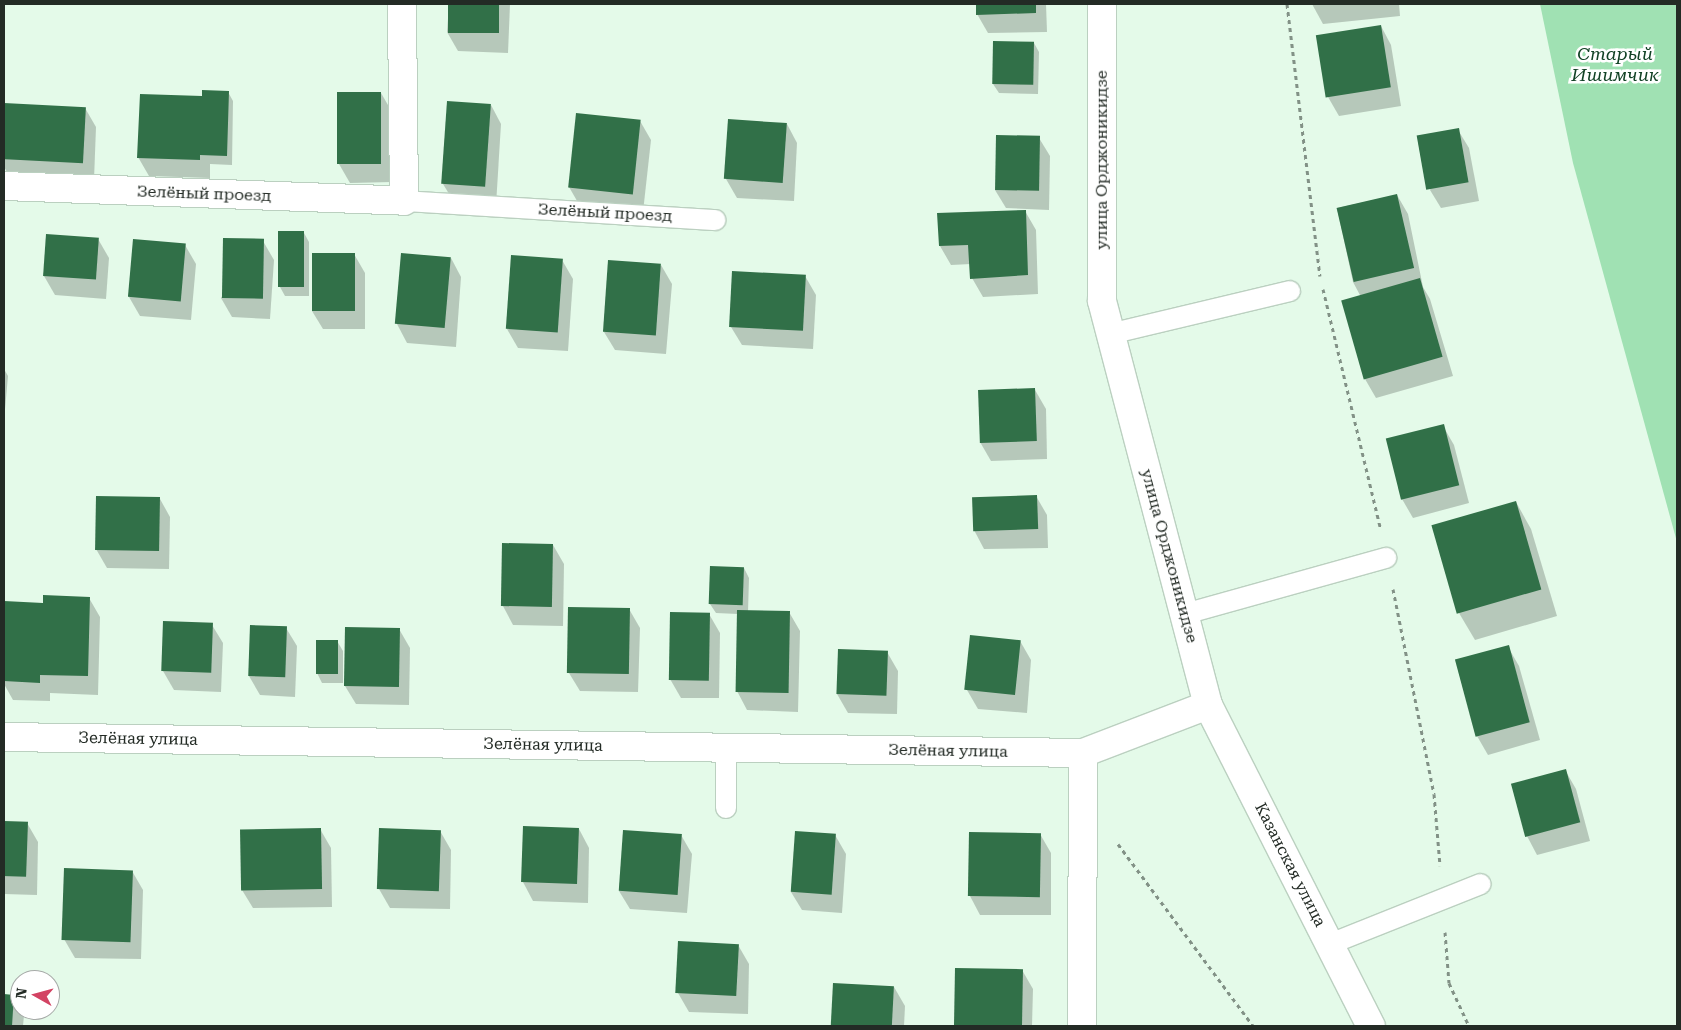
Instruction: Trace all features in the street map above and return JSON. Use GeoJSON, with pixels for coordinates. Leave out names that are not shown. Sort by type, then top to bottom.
{"type":"FeatureCollection","features":[{"type":"Feature","properties":{"kind":"street"},"geometry":{"type":"LineString","coordinates":[[402,4],[404,201]]}},
{"type":"Feature","properties":{"kind":"street","name":"улица Орджоникидзе"},"geometry":{"type":"LineString","coordinates":[[1102,4],[1102,301],[1208,705]]}},
{"type":"Feature","properties":{"kind":"street","name":"Зелёный проезд"},"geometry":{"type":"LineString","coordinates":[[4,186],[404,201]]}},
{"type":"Feature","properties":{"kind":"street"},"geometry":{"type":"LineString","coordinates":[[1082,1026],[1083,753],[1208,705]]}},
{"type":"Feature","properties":{"kind":"street","name":"Казанская улица"},"geometry":{"type":"LineString","coordinates":[[1208,705],[1372,1026]]}},
{"type":"Feature","properties":{"kind":"street","name":"Зелёная улица"},"geometry":{"type":"LineString","coordinates":[[4,737],[1083,753]]}},
{"type":"Feature","properties":{"kind":"lane","name":"Зелёный проезд"},"geometry":{"type":"LineString","coordinates":[[404,201],[715,220]]}},
{"type":"Feature","properties":{"kind":"lane"},"geometry":{"type":"LineString","coordinates":[[1110,334],[1290,291]]}},
{"type":"Feature","properties":{"kind":"lane"},"geometry":{"type":"LineString","coordinates":[[1185,614],[1386,558]]}},
{"type":"Feature","properties":{"kind":"lane"},"geometry":{"type":"LineString","coordinates":[[726,748],[726,808]]}},
{"type":"Feature","properties":{"kind":"lane"},"geometry":{"type":"LineString","coordinates":[[1330,944],[1481,884]]}},
{"type":"Feature","properties":{"kind":"path"},"geometry":{"type":"LineString","coordinates":[[1287,4],[1318,266],[1386,558],[1434,794],[1449,984],[1468,1026]]}},
{"type":"Feature","properties":{"kind":"path"},"geometry":{"type":"LineString","coordinates":[[1114,838],[1253,1026]]}},
{"type":"Feature","properties":{"kind":"water","name":"Старый Ишимчик"},"geometry":{"type":"Polygon","coordinates":[[[1540,4],[1677,4],[1677,542],[1573,163],[1540,4]]]}},
{"type":"Feature","properties":{"kind":"building"},"geometry":{"type":"Polygon","coordinates":[[[448,4],[499,4],[499,33],[448,33],[448,4]]]}},
{"type":"Feature","properties":{"kind":"building"},"geometry":{"type":"Polygon","coordinates":[[[976,4],[1036,4],[1036,13],[976,15],[976,4]]]}},
{"type":"Feature","properties":{"kind":"building"},"geometry":{"type":"Polygon","coordinates":[[[1381,25],[1391,87],[1326,98],[1316,35],[1381,25]]]}},
{"type":"Feature","properties":{"kind":"building"},"geometry":{"type":"Polygon","coordinates":[[[993,41],[1034,42],[1033,85],[992,84],[993,41]]]}},
{"type":"Feature","properties":{"kind":"building"},"geometry":{"type":"Polygon","coordinates":[[[202,90],[229,91],[227,156],[200,155],[200,160],[137,158],[140,94],[202,96],[202,90]]]}},
{"type":"Feature","properties":{"kind":"building"},"geometry":{"type":"Polygon","coordinates":[[[337,92],[381,92],[381,164],[337,164],[337,92]]]}},
{"type":"Feature","properties":{"kind":"building"},"geometry":{"type":"Polygon","coordinates":[[[447,101],[491,104],[485,187],[441,184],[447,101]]]}},
{"type":"Feature","properties":{"kind":"building"},"geometry":{"type":"Polygon","coordinates":[[[4,103],[86,107],[83,163],[4,159],[4,103]]]}},
{"type":"Feature","properties":{"kind":"building"},"geometry":{"type":"Polygon","coordinates":[[[576,113],[641,120],[633,194],[568,188],[576,113]]]}},
{"type":"Feature","properties":{"kind":"building"},"geometry":{"type":"Polygon","coordinates":[[[728,119],[787,123],[783,183],[724,179],[728,119]]]}},
{"type":"Feature","properties":{"kind":"building"},"geometry":{"type":"Polygon","coordinates":[[[1459,128],[1469,182],[1426,190],[1417,135],[1459,128]]]}},
{"type":"Feature","properties":{"kind":"building"},"geometry":{"type":"Polygon","coordinates":[[[996,135],[1040,136],[1039,191],[995,190],[996,135]]]}},
{"type":"Feature","properties":{"kind":"building"},"geometry":{"type":"Polygon","coordinates":[[[1397,194],[1414,268],[1354,282],[1337,208],[1397,194]]]}},
{"type":"Feature","properties":{"kind":"building"},"geometry":{"type":"Polygon","coordinates":[[[1026,210],[1028,275],[970,279],[968,245],[939,246],[937,213],[1026,210]]]}},
{"type":"Feature","properties":{"kind":"building"},"geometry":{"type":"Polygon","coordinates":[[[278,231],[304,231],[304,287],[278,287],[278,231]]]}},
{"type":"Feature","properties":{"kind":"building"},"geometry":{"type":"Polygon","coordinates":[[[46,234],[99,238],[96,280],[43,276],[46,234]]]}},
{"type":"Feature","properties":{"kind":"building"},"geometry":{"type":"Polygon","coordinates":[[[223,238],[264,239],[263,299],[222,298],[223,238]]]}},
{"type":"Feature","properties":{"kind":"building"},"geometry":{"type":"Polygon","coordinates":[[[133,239],[186,244],[181,301],[128,297],[133,239]]]}},
{"type":"Feature","properties":{"kind":"building"},"geometry":{"type":"Polygon","coordinates":[[[312,253],[355,253],[355,311],[312,311],[312,253]]]}},
{"type":"Feature","properties":{"kind":"building"},"geometry":{"type":"Polygon","coordinates":[[[401,253],[451,257],[445,328],[395,324],[401,253]]]}},
{"type":"Feature","properties":{"kind":"building"},"geometry":{"type":"Polygon","coordinates":[[[511,255],[563,259],[558,332],[506,329],[511,255]]]}},
{"type":"Feature","properties":{"kind":"building"},"geometry":{"type":"Polygon","coordinates":[[[608,260],[661,264],[656,336],[603,332],[608,260]]]}},
{"type":"Feature","properties":{"kind":"building"},"geometry":{"type":"Polygon","coordinates":[[[732,271],[806,275],[803,331],[729,327],[732,271]]]}},
{"type":"Feature","properties":{"kind":"building"},"geometry":{"type":"Polygon","coordinates":[[[1420,278],[1443,357],[1364,379],[1341,301],[1420,278]]]}},
{"type":"Feature","properties":{"kind":"building"},"geometry":{"type":"Polygon","coordinates":[[[1035,388],[1037,441],[980,443],[978,390],[1035,388]]]}},
{"type":"Feature","properties":{"kind":"building"},"geometry":{"type":"Polygon","coordinates":[[[1444,424],[1459,485],[1401,500],[1386,439],[1444,424]]]}},
{"type":"Feature","properties":{"kind":"building"},"geometry":{"type":"Polygon","coordinates":[[[1037,495],[1038,529],[973,531],[972,497],[1037,495]]]}},
{"type":"Feature","properties":{"kind":"building"},"geometry":{"type":"Polygon","coordinates":[[[96,496],[160,497],[159,551],[95,550],[96,496]]]}},
{"type":"Feature","properties":{"kind":"building"},"geometry":{"type":"Polygon","coordinates":[[[1516,501],[1541,589],[1457,614],[1431,525],[1516,501]]]}},
{"type":"Feature","properties":{"kind":"building"},"geometry":{"type":"Polygon","coordinates":[[[502,543],[553,544],[552,607],[501,606],[502,543]]]}},
{"type":"Feature","properties":{"kind":"building"},"geometry":{"type":"Polygon","coordinates":[[[710,566],[744,567],[743,605],[709,604],[710,566]]]}},
{"type":"Feature","properties":{"kind":"building"},"geometry":{"type":"Polygon","coordinates":[[[43,595],[90,597],[88,676],[40,675],[40,683],[4,681],[4,601],[43,603],[43,595]]]}},
{"type":"Feature","properties":{"kind":"building"},"geometry":{"type":"Polygon","coordinates":[[[568,607],[630,608],[629,674],[567,673],[568,607]]]}},
{"type":"Feature","properties":{"kind":"building"},"geometry":{"type":"Polygon","coordinates":[[[737,610],[790,611],[789,693],[736,692],[737,610]]]}},
{"type":"Feature","properties":{"kind":"building"},"geometry":{"type":"Polygon","coordinates":[[[670,612],[710,613],[709,681],[669,680],[670,612]]]}},
{"type":"Feature","properties":{"kind":"building"},"geometry":{"type":"Polygon","coordinates":[[[163,621],[213,623],[211,673],[161,671],[163,621]]]}},
{"type":"Feature","properties":{"kind":"building"},"geometry":{"type":"Polygon","coordinates":[[[250,625],[287,626],[285,677],[248,676],[250,625]]]}},
{"type":"Feature","properties":{"kind":"building"},"geometry":{"type":"Polygon","coordinates":[[[345,627],[400,628],[399,687],[344,686],[345,627]]]}},
{"type":"Feature","properties":{"kind":"building"},"geometry":{"type":"Polygon","coordinates":[[[970,635],[1021,640],[1015,695],[964,690],[970,635]]]}},
{"type":"Feature","properties":{"kind":"building"},"geometry":{"type":"Polygon","coordinates":[[[316,640],[338,640],[338,674],[316,674],[316,640]]]}},
{"type":"Feature","properties":{"kind":"building"},"geometry":{"type":"Polygon","coordinates":[[[1509,645],[1530,722],[1476,737],[1455,659],[1509,645]]]}},
{"type":"Feature","properties":{"kind":"building"},"geometry":{"type":"Polygon","coordinates":[[[838,649],[888,651],[886,696],[836,694],[838,649]]]}},
{"type":"Feature","properties":{"kind":"building"},"geometry":{"type":"Polygon","coordinates":[[[1566,769],[1580,822],[1525,837],[1511,784],[1566,769]]]}},
{"type":"Feature","properties":{"kind":"building"},"geometry":{"type":"Polygon","coordinates":[[[4,821],[28,822],[26,877],[4,876],[4,821]]]}},
{"type":"Feature","properties":{"kind":"building"},"geometry":{"type":"Polygon","coordinates":[[[523,826],[579,828],[577,884],[521,882],[523,826]]]}},
{"type":"Feature","properties":{"kind":"building"},"geometry":{"type":"Polygon","coordinates":[[[321,828],[322,889],[241,890],[240,829],[321,828]]]}},
{"type":"Feature","properties":{"kind":"building"},"geometry":{"type":"Polygon","coordinates":[[[379,828],[441,830],[439,891],[377,889],[379,828]]]}},
{"type":"Feature","properties":{"kind":"building"},"geometry":{"type":"Polygon","coordinates":[[[623,830],[682,834],[678,895],[619,891],[623,830]]]}},
{"type":"Feature","properties":{"kind":"building"},"geometry":{"type":"Polygon","coordinates":[[[795,831],[836,834],[832,895],[791,892],[795,831]]]}},
{"type":"Feature","properties":{"kind":"building"},"geometry":{"type":"Polygon","coordinates":[[[969,832],[1041,833],[1040,897],[968,896],[969,832]]]}},
{"type":"Feature","properties":{"kind":"building"},"geometry":{"type":"Polygon","coordinates":[[[64,868],[133,870],[130,942],[61,940],[64,868]]]}},
{"type":"Feature","properties":{"kind":"building"},"geometry":{"type":"Polygon","coordinates":[[[678,941],[739,944],[736,996],[675,993],[678,941]]]}},
{"type":"Feature","properties":{"kind":"building"},"geometry":{"type":"Polygon","coordinates":[[[955,968],[1023,969],[1022,1026],[954,1026],[955,968]]]}},
{"type":"Feature","properties":{"kind":"building"},"geometry":{"type":"Polygon","coordinates":[[[833,983],[894,986],[892,1026],[831,1026],[833,983]]]}},
{"type":"Feature","properties":{"kind":"building"},"geometry":{"type":"Polygon","coordinates":[[[4,994],[10,995],[10,1020],[12,1020],[12,1026],[4,1026],[4,994]]]}}]}
